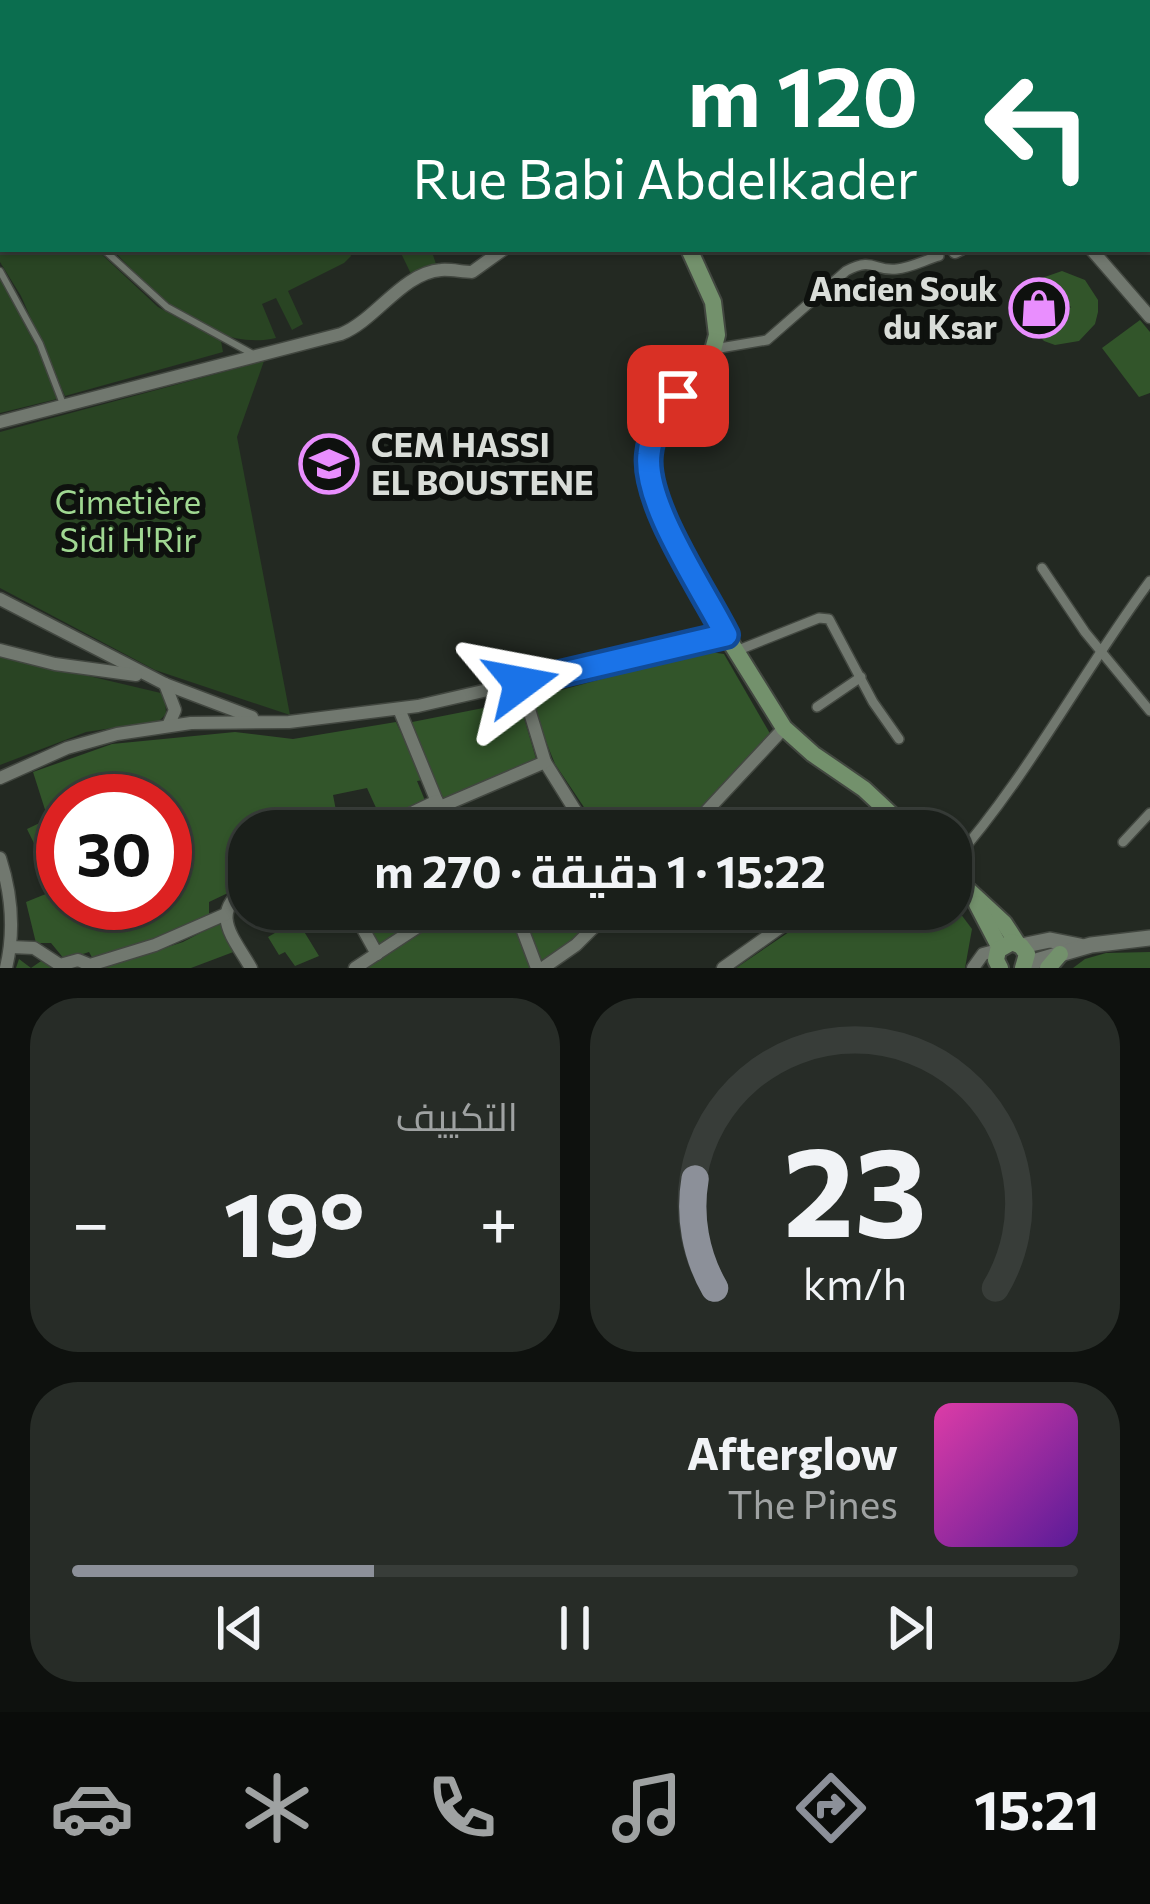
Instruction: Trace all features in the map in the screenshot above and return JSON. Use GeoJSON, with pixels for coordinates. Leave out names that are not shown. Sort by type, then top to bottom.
{"type":"FeatureCollection","features":[{"type":"Feature","properties":{"kind":"main road"},"geometry":{"type":"LineString","coordinates":[[690,252],[713,302],[717,327],[714,349],[654,434],[649,474],[657,504],[726,635],[784,728],[886,810]]}},
{"type":"Feature","properties":{"kind":"main road"},"geometry":{"type":"LineString","coordinates":[[972,896],[1004,923],[1011,959]]}},
{"type":"Feature","properties":{"kind":"street"},"geometry":{"type":"LineString","coordinates":[[0,422],[260,358],[353,329],[420,276],[440,270],[472,272],[500,252]]}},
{"type":"Feature","properties":{"kind":"street"},"geometry":{"type":"LineString","coordinates":[[933,252],[939,256]]}},
{"type":"Feature","properties":{"kind":"street"},"geometry":{"type":"LineString","coordinates":[[714,349],[767,340],[861,263],[895,270],[954,252]]}},
{"type":"Feature","properties":{"kind":"street"},"geometry":{"type":"LineString","coordinates":[[1094,252],[1150,317]]}},
{"type":"Feature","properties":{"kind":"street"},"geometry":{"type":"LineString","coordinates":[[1042,568],[1150,711]]}},
{"type":"Feature","properties":{"kind":"street"},"geometry":{"type":"LineString","coordinates":[[972,837],[1039,752],[1100,650],[1150,580]]}},
{"type":"Feature","properties":{"kind":"street"},"geometry":{"type":"LineString","coordinates":[[0,599],[165,684],[270,722]]}},
{"type":"Feature","properties":{"kind":"street"},"geometry":{"type":"LineString","coordinates":[[736,651],[825,617],[835,625],[899,739]]}},
{"type":"Feature","properties":{"kind":"street"},"geometry":{"type":"LineString","coordinates":[[0,778],[88,740],[168,726],[398,709],[726,635]]}},
{"type":"Feature","properties":{"kind":"street"},"geometry":{"type":"LineString","coordinates":[[0,650],[55,664],[149,676]]}},
{"type":"Feature","properties":{"kind":"street"},"geometry":{"type":"LineString","coordinates":[[817,707],[861,676]]}},
{"type":"Feature","properties":{"kind":"street"},"geometry":{"type":"LineString","coordinates":[[521,683],[544,762],[575,810]]}},
{"type":"Feature","properties":{"kind":"street"},"geometry":{"type":"LineString","coordinates":[[165,684],[175,710],[168,726]]}},
{"type":"Feature","properties":{"kind":"street"},"geometry":{"type":"LineString","coordinates":[[398,709],[440,810]]}},
{"type":"Feature","properties":{"kind":"street"},"geometry":{"type":"LineString","coordinates":[[708,810],[784,728]]}},
{"type":"Feature","properties":{"kind":"street"},"geometry":{"type":"LineString","coordinates":[[424,810],[544,762]]}},
{"type":"Feature","properties":{"kind":"street"},"geometry":{"type":"LineString","coordinates":[[1124,842],[1150,814]]}},
{"type":"Feature","properties":{"kind":"street"},"geometry":{"type":"LineString","coordinates":[[0,858],[11,903],[6,968]]}},
{"type":"Feature","properties":{"kind":"street"},"geometry":{"type":"LineString","coordinates":[[228,910],[227,925],[251,968]]}},
{"type":"Feature","properties":{"kind":"street"},"geometry":{"type":"LineString","coordinates":[[11,947],[34,948],[59,965],[82,960],[90,965],[154,945],[226,914]]}},
{"type":"Feature","properties":{"kind":"street"},"geometry":{"type":"LineString","coordinates":[[364,930],[377,954]]}},
{"type":"Feature","properties":{"kind":"street"},"geometry":{"type":"LineString","coordinates":[[355,968],[413,930]]}},
{"type":"Feature","properties":{"kind":"street"},"geometry":{"type":"LineString","coordinates":[[523,930],[540,968],[591,930]]}},
{"type":"Feature","properties":{"kind":"street"},"geometry":{"type":"LineString","coordinates":[[723,968],[776,930]]}},
{"type":"Feature","properties":{"kind":"street"},"geometry":{"type":"LineString","coordinates":[[1011,959],[1050,940],[1083,946],[1150,938]]}},
{"type":"Feature","properties":{"kind":"street"},"geometry":{"type":"LineString","coordinates":[[973,968],[982,954],[1054,961],[1083,946]]}},
{"type":"Feature","properties":{"kind":"lane"},"geometry":{"type":"LineString","coordinates":[[106,252],[176,314],[260,358]]}},
{"type":"Feature","properties":{"kind":"lane"},"geometry":{"type":"LineString","coordinates":[[0,271],[40,344],[64,407]]}},
{"type":"Feature","properties":{"kind":"green space"},"geometry":{"type":"Polygon","coordinates":[[[0,252],[99,252],[158,307],[221,341],[223,352],[65,396],[21,296],[0,262],[0,252]]]}},
{"type":"Feature","properties":{"kind":"green space"},"geometry":{"type":"Polygon","coordinates":[[[115,252],[350,252],[351,256],[288,291],[303,324],[292,330],[276,298],[262,304],[276,338],[252,340],[206,328],[146,283],[115,252]]]}},
{"type":"Feature","properties":{"kind":"green space"},"geometry":{"type":"Polygon","coordinates":[[[400,252],[432,252],[438,270],[412,276],[400,252]]]}},
{"type":"Feature","properties":{"kind":"green space"},"geometry":{"type":"Polygon","coordinates":[[[0,278],[39,352],[57,399],[0,413],[0,278]]]}},
{"type":"Feature","properties":{"kind":"green space","name":"Cimetière Sidi H'Rir"},"geometry":{"type":"Polygon","coordinates":[[[264,361],[237,437],[290,715],[155,670],[0,588],[0,432],[264,361]]]}},
{"type":"Feature","properties":{"kind":"green space"},"geometry":{"type":"Polygon","coordinates":[[[0,655],[165,694],[166,714],[159,721],[86,732],[0,765],[0,655]]]}},
{"type":"Feature","properties":{"kind":"building","name":"Ancien Souk du Ksar"},"geometry":{"type":"Polygon","coordinates":[[[1062,271],[1085,280],[1098,300],[1095,324],[1079,341],[1055,345],[1044,341],[1027,323],[1026,299],[1039,279],[1062,271]],[[1061,298],[1052,306],[1062,316],[1071,307],[1061,298]]]}},
{"type":"Feature","properties":{"kind":"building"},"geometry":{"type":"Polygon","coordinates":[[[1140,320],[1150,332],[1150,393],[1139,397],[1102,348],[1140,320]]]}},
{"type":"Feature","properties":{"kind":"building"},"geometry":{"type":"Polygon","coordinates":[[[703,651],[724,654],[772,737],[705,810],[586,810],[555,764],[529,699],[703,651]]]}},
{"type":"Feature","properties":{"kind":"building"},"geometry":{"type":"Polygon","coordinates":[[[519,701],[537,762],[443,802],[407,723],[519,701]]]}},
{"type":"Feature","properties":{"kind":"building"},"geometry":{"type":"Polygon","coordinates":[[[396,722],[423,780],[417,781],[426,803],[409,810],[377,810],[367,788],[333,795],[336,810],[228,810],[228,893],[209,902],[209,914],[192,922],[192,774],[36,774],[36,781],[33,772],[112,744],[235,732],[293,739],[396,722]]]}},
{"type":"Feature","properties":{"kind":"building"},"geometry":{"type":"Polygon","coordinates":[[[36,825],[36,847],[27,829],[36,825]]]}},
{"type":"Feature","properties":{"kind":"building"},"geometry":{"type":"Polygon","coordinates":[[[36,898],[36,930],[175,930],[93,959],[89,952],[65,960],[51,943],[36,943],[26,902],[36,898]]]}},
{"type":"Feature","properties":{"kind":"building"},"geometry":{"type":"Polygon","coordinates":[[[221,922],[236,951],[191,968],[103,968],[183,942],[221,922]]]}},
{"type":"Feature","properties":{"kind":"building"},"geometry":{"type":"Polygon","coordinates":[[[280,930],[303,930],[319,956],[295,966],[285,952],[279,955],[268,937],[280,930]]]}},
{"type":"Feature","properties":{"kind":"building"},"geometry":{"type":"Polygon","coordinates":[[[371,930],[405,930],[380,947],[371,930]]]}},
{"type":"Feature","properties":{"kind":"building"},"geometry":{"type":"Polygon","coordinates":[[[426,930],[517,930],[531,968],[367,968],[426,930]]]}},
{"type":"Feature","properties":{"kind":"building"},"geometry":{"type":"Polygon","coordinates":[[[527,930],[584,930],[558,953],[539,961],[527,930]]]}},
{"type":"Feature","properties":{"kind":"building"},"geometry":{"type":"Polygon","coordinates":[[[792,930],[972,930],[965,968],[736,968],[792,930]]]}},
{"type":"Feature","properties":{"kind":"building"},"geometry":{"type":"Polygon","coordinates":[[[1150,952],[1150,968],[1073,968],[1106,953],[1150,952]]]}},
{"type":"Feature","properties":{"kind":"place","name":"Ancien Souk du Ksar"},"geometry":{"type":"Point","coordinates":[1039,308]}},
{"type":"Feature","properties":{"kind":"place","name":"CEM HASSI EL BOUSTENE"},"geometry":{"type":"Point","coordinates":[329,464]}},
{"type":"Feature","properties":{"kind":"route"},"geometry":{"type":"LineString","coordinates":[[521,683],[726,635],[662,514],[650,481],[654,434],[678,396]]}}]}
